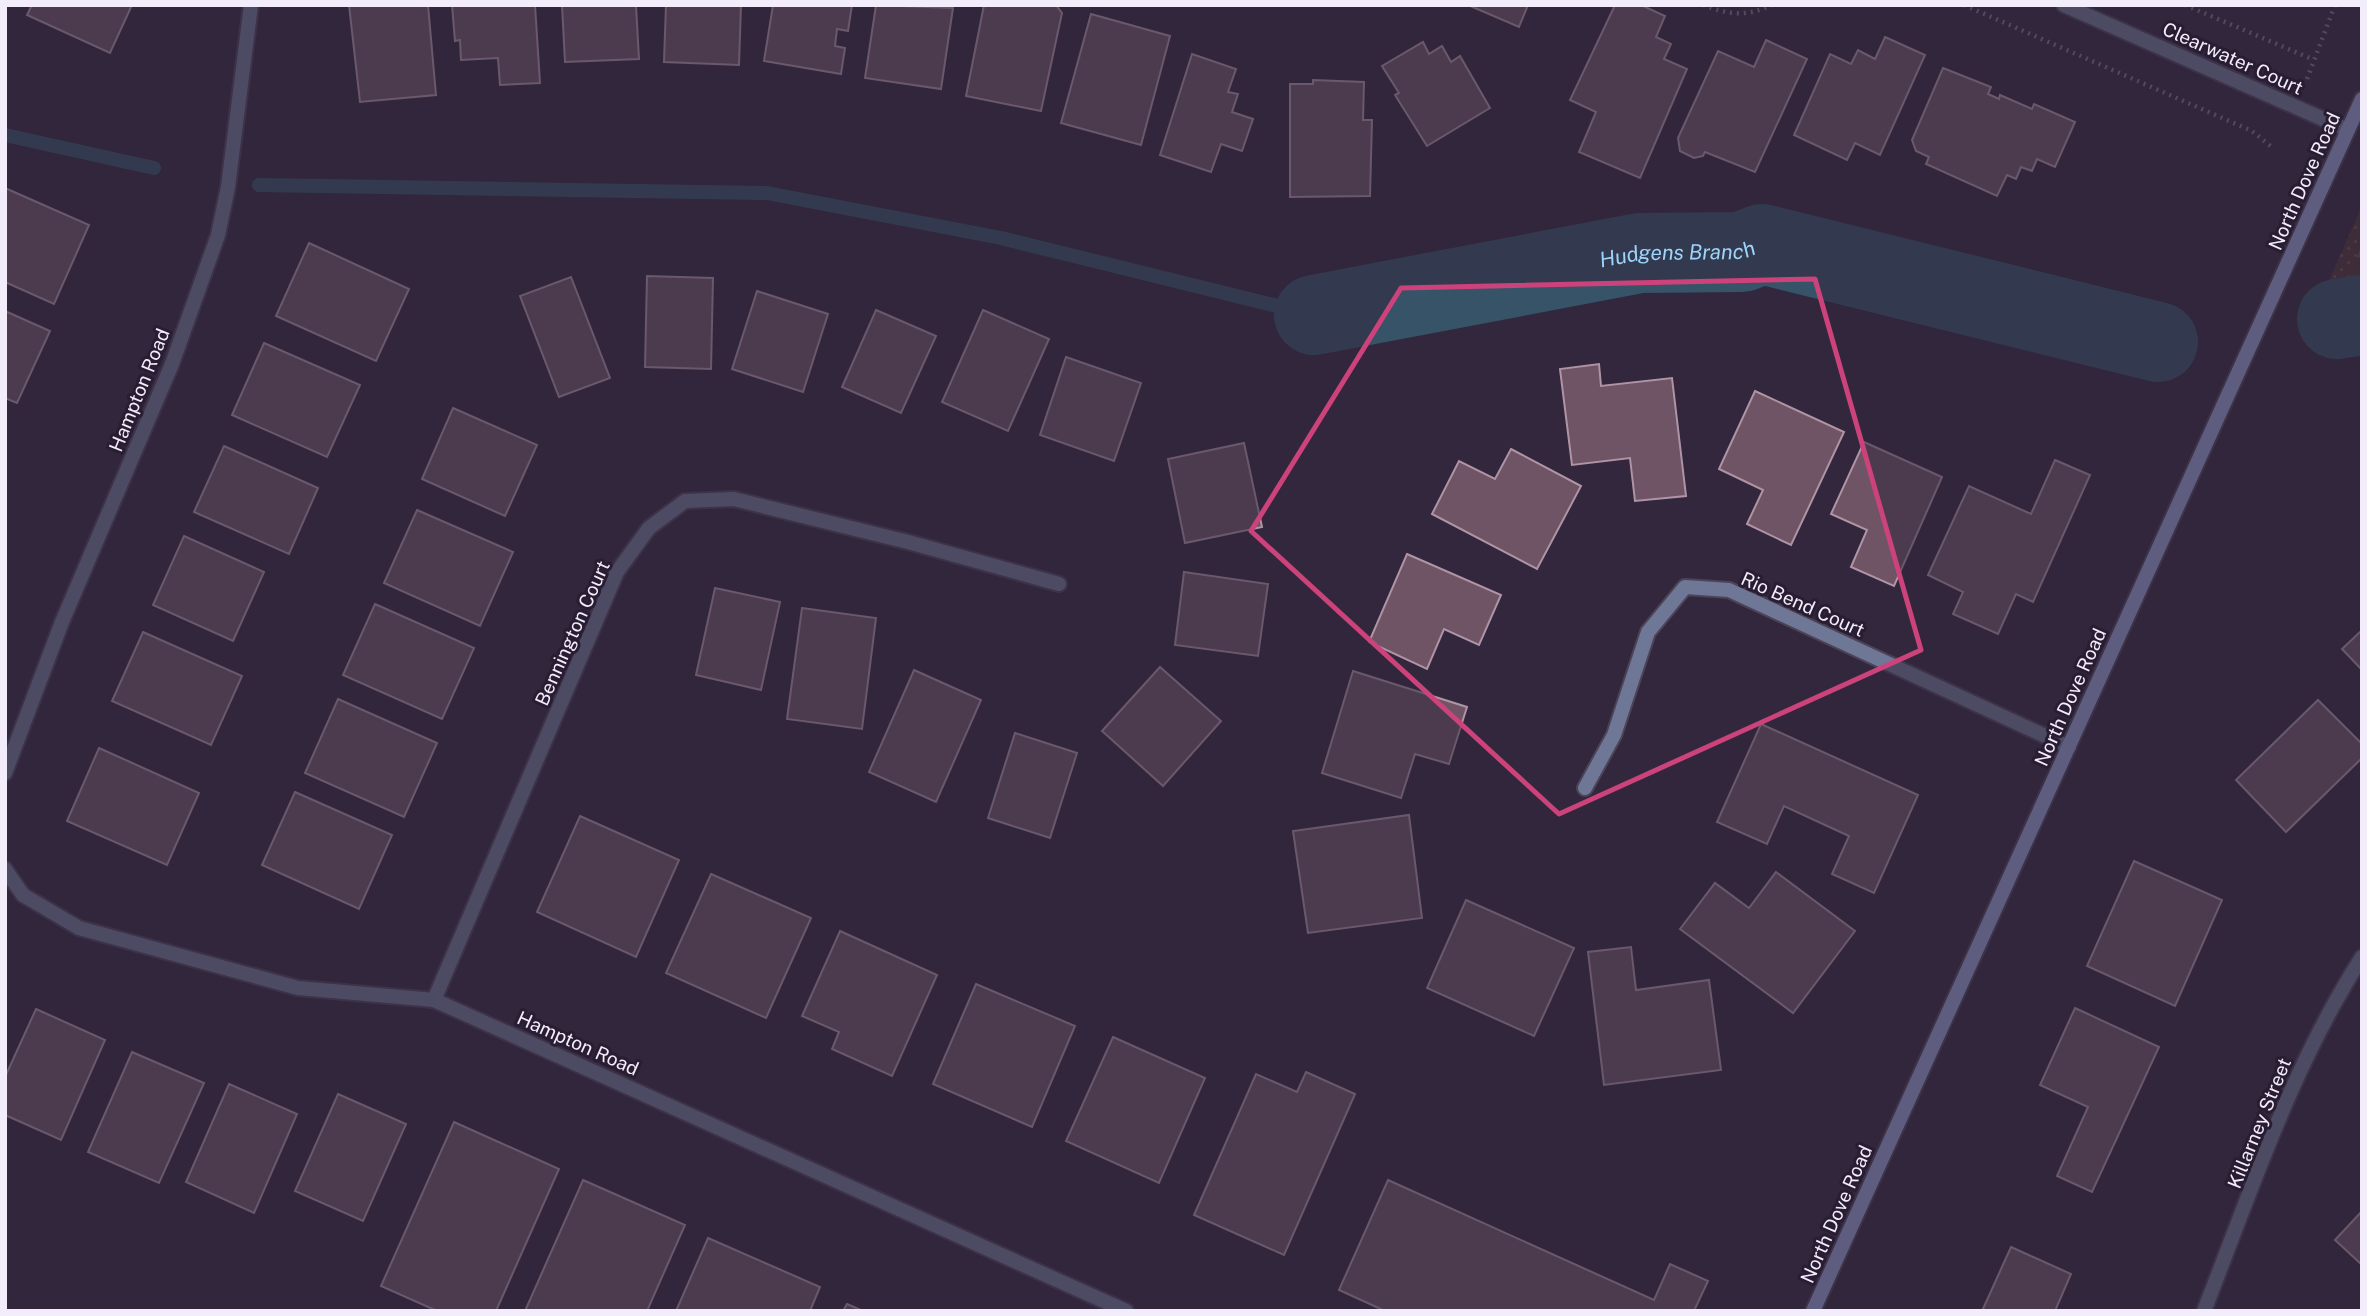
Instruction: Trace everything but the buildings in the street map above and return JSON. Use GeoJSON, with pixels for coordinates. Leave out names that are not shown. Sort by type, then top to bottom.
{"type":"FeatureCollection","features":[{"type":"Feature","properties":{"kind":"street","name":"Hampton Road"},"geometry":{"type":"LineString","coordinates":[[5,773],[62,622],[172,364],[218,235],[228,187],[251,5]]}},
{"type":"Feature","properties":{"kind":"street","name":"Clearwater Court"},"geometry":{"type":"LineString","coordinates":[[2064,5],[2348,130]]}},
{"type":"Feature","properties":{"kind":"street","name":"North Dove Road"},"geometry":{"type":"LineString","coordinates":[[1814,1311],[2362,99]]}},
{"type":"Feature","properties":{"kind":"street","name":"Bennington Court"},"geometry":{"type":"LineString","coordinates":[[434,1000],[617,572],[649,528],[685,501],[734,499],[908,542],[1059,584]]}},
{"type":"Feature","properties":{"kind":"street","name":"Rio Bend Court"},"geometry":{"type":"LineString","coordinates":[[1585,788],[1614,735],[1648,632],[1685,587],[1729,590],[2069,747]]}},
{"type":"Feature","properties":{"kind":"street","name":"Hampton Road"},"geometry":{"type":"LineString","coordinates":[[5,869],[23,895],[92,931],[298,988],[434,1000],[1125,1311]]}},
{"type":"Feature","properties":{"kind":"street","name":"Killarney Street"},"geometry":{"type":"LineString","coordinates":[[2204,1311],[2293,1087],[2334,1001],[2362,957]]}},
{"type":"Feature","properties":{"kind":"path"},"geometry":{"type":"LineString","coordinates":[[1703,5],[1729,15],[1752,14],[1772,5]]}},
{"type":"Feature","properties":{"kind":"path"},"geometry":{"type":"LineString","coordinates":[[1964,5],[2252,131],[2273,148]]}},
{"type":"Feature","properties":{"kind":"path"},"geometry":{"type":"LineString","coordinates":[[2185,5],[2312,59]]}},
{"type":"Feature","properties":{"kind":"path"},"geometry":{"type":"LineString","coordinates":[[2295,106],[2335,5]]}},
{"type":"Feature","properties":{"kind":"highlighted area"},"geometry":{"type":"Polygon","coordinates":[[[1815,279],[1921,650],[1559,814],[1251,531],[1401,288],[1815,279]]]}},
{"type":"Feature","properties":{"kind":"green space"},"geometry":{"type":"Polygon","coordinates":[[[2362,206],[2362,247],[2330,320],[2310,323],[2362,206]]]}},
{"type":"Feature","properties":{"kind":"green space"},"geometry":{"type":"Polygon","coordinates":[[[2361,248],[2362,314],[2330,320],[2361,248]]]}},
{"type":"Feature","properties":{"kind":"waterway"},"geometry":{"type":"LineString","coordinates":[[5,135],[154,168]]}},
{"type":"Feature","properties":{"kind":"waterway"},"geometry":{"type":"LineString","coordinates":[[259,185],[767,193],[1001,238],[1314,315]]}},
{"type":"Feature","properties":{"kind":"waterway","name":"Hudgens Branch"},"geometry":{"type":"LineString","coordinates":[[1314,315],[1640,253],[1742,252],[1762,244],[2158,342]]}},
{"type":"Feature","properties":{"kind":"waterway","name":"Hudgens Branch"},"geometry":{"type":"LineString","coordinates":[[2337,319],[2362,315]]}}]}
